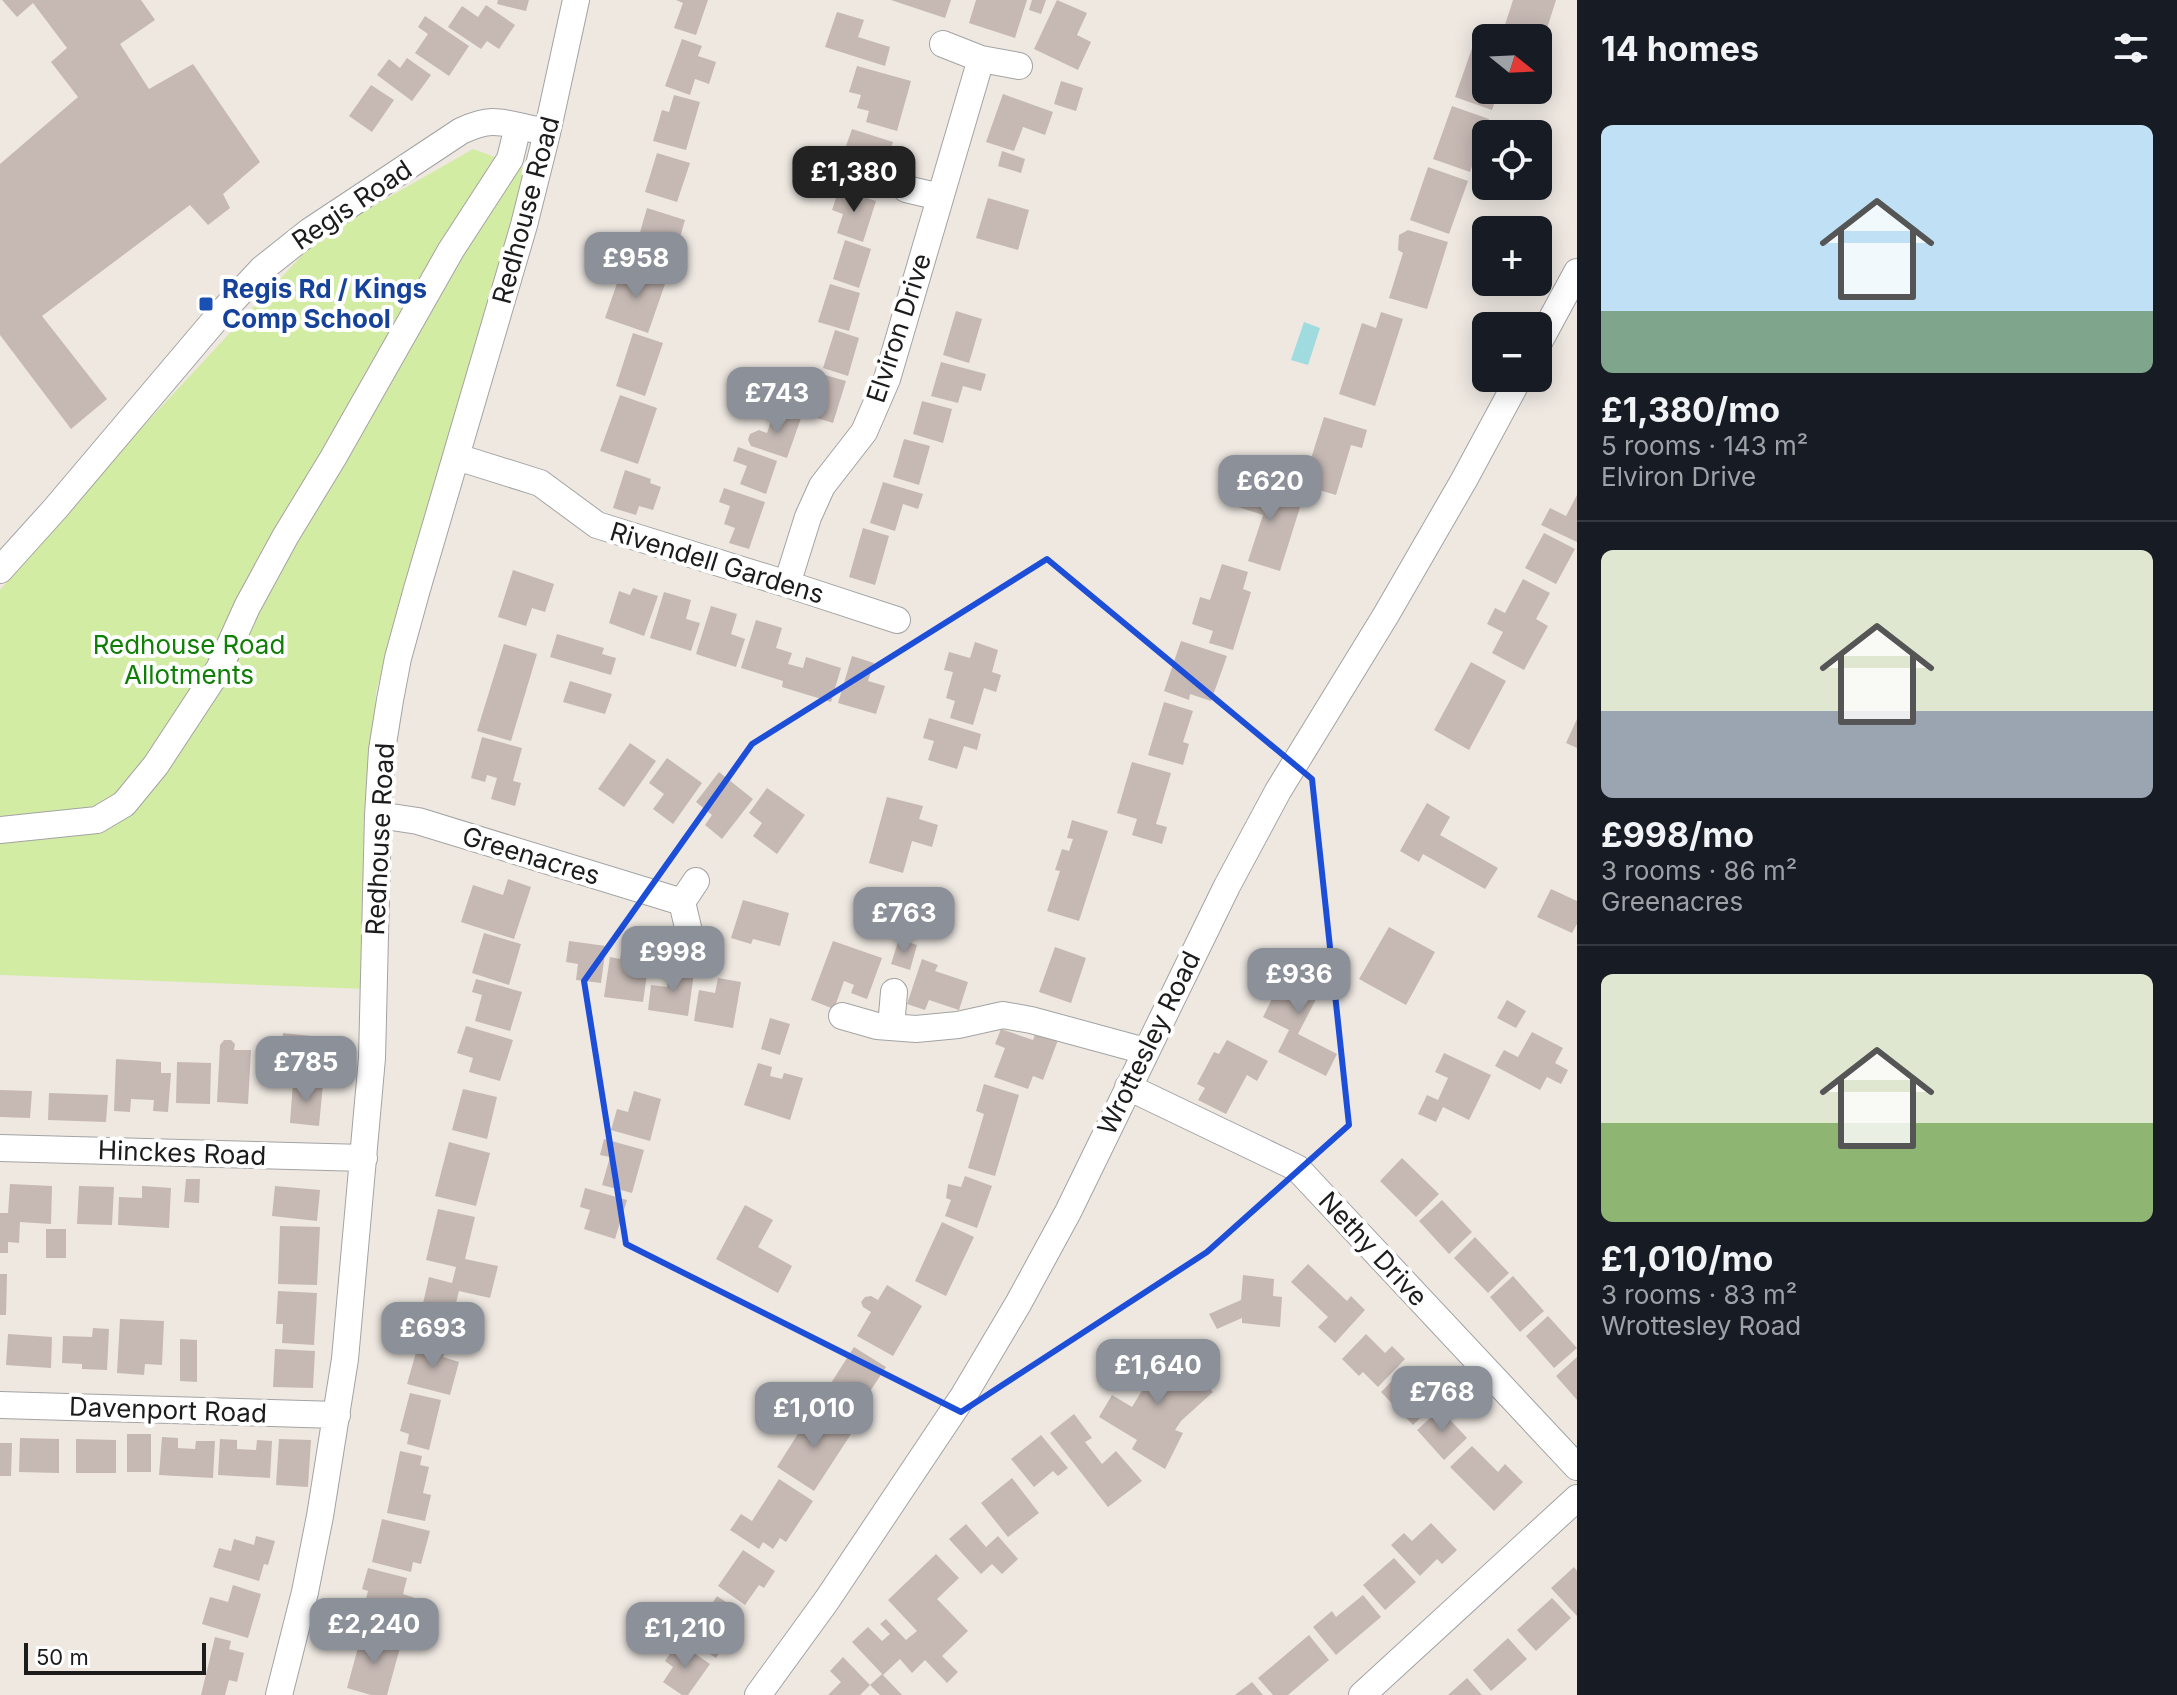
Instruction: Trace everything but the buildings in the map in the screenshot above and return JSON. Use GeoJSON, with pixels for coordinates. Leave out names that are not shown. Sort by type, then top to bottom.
{"type":"FeatureCollection","features":[{"type":"Feature","properties":{"kind":"street","name":"Redhouse Road"},"geometry":{"type":"LineString","coordinates":[[279,1695],[320,1516],[345,1359],[372,1058],[382,750],[398,658],[524,225],[576,0]]}},
{"type":"Feature","properties":{"kind":"street"},"geometry":{"type":"LineString","coordinates":[[943,44],[981,59],[1019,66]]}},
{"type":"Feature","properties":{"kind":"street","name":"Elviron Drive"},"geometry":{"type":"LineString","coordinates":[[787,584],[808,517],[822,486],[864,432],[887,379],[981,59]]}},
{"type":"Feature","properties":{"kind":"street","name":"Regis Road"},"geometry":{"type":"LineString","coordinates":[[0,570],[262,269],[310,231],[461,131],[483,121],[547,133]]}},
{"type":"Feature","properties":{"kind":"street"},"geometry":{"type":"LineString","coordinates":[[0,830],[97,820],[124,804],[156,765],[219,669],[247,607],[285,537],[451,250],[510,159],[518,126]]}},
{"type":"Feature","properties":{"kind":"street"},"geometry":{"type":"LineString","coordinates":[[906,189],[940,197]]}},
{"type":"Feature","properties":{"kind":"street"},"geometry":{"type":"LineString","coordinates":[[1552,318],[1577,272]]}},
{"type":"Feature","properties":{"kind":"street","name":"Wrottesley Road"},"geometry":{"type":"LineString","coordinates":[[758,1695],[827,1600],[964,1395],[1018,1304],[1068,1212],[1216,907],[1278,791],[1386,615],[1511,392]]}},
{"type":"Feature","properties":{"kind":"street","name":"Rivendell Gardens"},"geometry":{"type":"LineString","coordinates":[[457,457],[540,483],[597,525],[897,620]]}},
{"type":"Feature","properties":{"kind":"street","name":"Greenacres"},"geometry":{"type":"LineString","coordinates":[[378,815],[418,821],[689,892],[691,940]]}},
{"type":"Feature","properties":{"kind":"street"},"geometry":{"type":"LineString","coordinates":[[891,1027],[894,992]]}},
{"type":"Feature","properties":{"kind":"street"},"geometry":{"type":"LineString","coordinates":[[842,1016],[877,1026],[916,1029],[958,1025],[1003,1015],[1145,1051]]}},
{"type":"Feature","properties":{"kind":"street","name":"Nethy Drive"},"geometry":{"type":"LineString","coordinates":[[1128,1087],[1297,1168],[1577,1467]]}},
{"type":"Feature","properties":{"kind":"street","name":"Hinckes Road"},"geometry":{"type":"LineString","coordinates":[[0,1148],[364,1158]]}},
{"type":"Feature","properties":{"kind":"street","name":"Davenport Road"},"geometry":{"type":"LineString","coordinates":[[0,1405],[337,1415]]}},
{"type":"Feature","properties":{"kind":"street"},"geometry":{"type":"LineString","coordinates":[[1362,1695],[1577,1498]]}},
{"type":"Feature","properties":{"kind":"highlighted area"},"geometry":{"type":"Polygon","coordinates":[[[1047,559],[1312,779],[1349,1125],[1207,1252],[961,1412],[626,1244],[584,981],[752,744],[1047,559]]]}},
{"type":"Feature","properties":{"kind":"green space","name":"Redhouse Road Allotments"},"geometry":{"type":"Polygon","coordinates":[[[473,149],[528,169],[376,692],[366,989],[0,975],[0,590],[98,475],[319,237],[473,149]]]}},
{"type":"Feature","properties":{"kind":"water"},"geometry":{"type":"Polygon","coordinates":[[[1304,322],[1320,328],[1308,365],[1291,360],[1304,322]]]}},
{"type":"Feature","properties":{"kind":"place","name":"Regis Rd / Kings Comp School"},"geometry":{"type":"Point","coordinates":[206,304]}}]}
